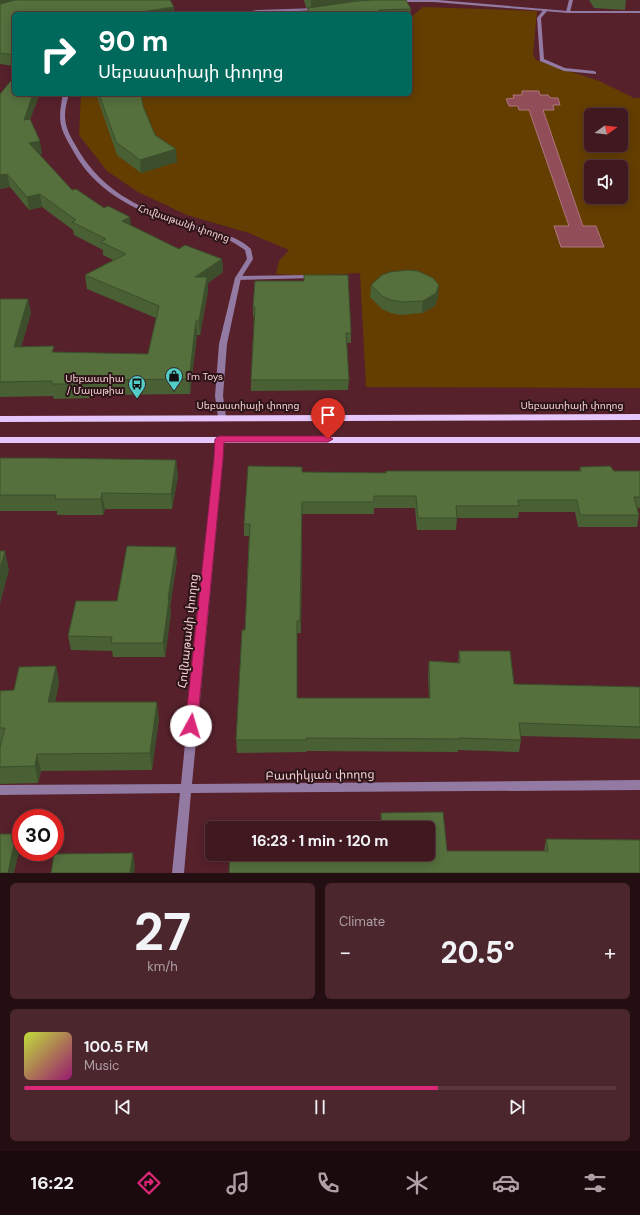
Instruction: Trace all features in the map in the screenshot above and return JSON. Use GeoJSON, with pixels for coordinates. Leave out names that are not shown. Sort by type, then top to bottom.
{"type":"FeatureCollection","features":[{"type":"Feature","properties":{"kind":"main road","name":"Սեբաստիայի փողոց"},"geometry":{"type":"LineString","coordinates":[[0,419],[222,417],[640,417]]}},
{"type":"Feature","properties":{"kind":"main road"},"geometry":{"type":"LineString","coordinates":[[0,440],[640,440]]}},
{"type":"Feature","properties":{"kind":"street"},"geometry":{"type":"LineString","coordinates":[[568,12],[572,0]]}},
{"type":"Feature","properties":{"kind":"street"},"geometry":{"type":"LineString","coordinates":[[388,1],[434,1],[568,12],[640,12]]}},
{"type":"Feature","properties":{"kind":"street"},"geometry":{"type":"LineString","coordinates":[[265,12],[327,8]]}},
{"type":"Feature","properties":{"kind":"street"},"geometry":{"type":"LineString","coordinates":[[546,10],[539,18],[542,60],[564,69],[594,73]]}},
{"type":"Feature","properties":{"kind":"street","name":"Հովնաթանի փողոց"},"geometry":{"type":"LineString","coordinates":[[66,96],[62,114],[65,132],[82,162],[109,190],[137,207],[166,219],[232,239],[248,249],[250,259],[238,278],[223,344],[219,396],[222,417]]}},
{"type":"Feature","properties":{"kind":"street"},"geometry":{"type":"LineString","coordinates":[[238,278],[324,277]]}},
{"type":"Feature","properties":{"kind":"street","name":"Հովնաթանի փողոց"},"geometry":{"type":"LineString","coordinates":[[178,873],[185,789],[219,459],[219,439]]}},
{"type":"Feature","properties":{"kind":"street","name":"Բատիկյան փողոց"},"geometry":{"type":"LineString","coordinates":[[0,790],[640,785]]}},
{"type":"Feature","properties":{"kind":"shaded area"},"geometry":{"type":"Polygon","coordinates":[[[423,7],[537,11],[533,54],[536,60],[599,81],[634,98],[640,98],[640,388],[366,387],[360,273],[310,276],[276,274],[279,261],[289,250],[249,233],[187,215],[138,192],[107,171],[79,135],[81,96],[412,96],[412,16],[423,7]]]}},
{"type":"Feature","properties":{"kind":"shaded area"},"geometry":{"type":"Polygon","coordinates":[[[522,91],[539,91],[540,95],[548,95],[551,98],[558,98],[560,105],[553,105],[554,110],[543,110],[583,226],[596,226],[604,247],[561,247],[554,226],[569,226],[529,110],[519,110],[518,106],[509,106],[506,99],[514,98],[513,95],[522,95],[522,91]]]}},
{"type":"Feature","properties":{"kind":"building"},"geometry":{"type":"Polygon","coordinates":[[[15,0],[170,0],[174,7],[141,12],[12,12],[12,55],[0,53],[0,4],[15,0]]]}},
{"type":"Feature","properties":{"kind":"building"},"geometry":{"type":"Polygon","coordinates":[[[406,0],[411,9],[379,10],[380,12],[309,12],[308,8],[358,1],[406,0]]]}},
{"type":"Feature","properties":{"kind":"building"},"geometry":{"type":"Polygon","coordinates":[[[12,79],[12,96],[32,96],[24,120],[30,119],[40,141],[29,143],[72,190],[76,189],[104,208],[108,206],[130,217],[122,221],[179,249],[185,245],[222,259],[195,277],[207,277],[199,321],[196,321],[189,379],[90,380],[90,384],[52,384],[52,381],[0,382],[0,299],[28,299],[14,347],[54,346],[52,352],[148,354],[159,306],[85,275],[126,254],[101,242],[106,239],[72,222],[76,220],[40,194],[27,197],[7,174],[0,175],[0,94],[12,79]]]}},
{"type":"Feature","properties":{"kind":"building"},"geometry":{"type":"Polygon","coordinates":[[[100,96],[141,96],[143,106],[155,135],[176,149],[140,160],[116,142],[100,96]]]}},
{"type":"Feature","properties":{"kind":"building"},"geometry":{"type":"Polygon","coordinates":[[[408,270],[418,271],[433,278],[439,285],[436,293],[423,301],[402,302],[391,300],[382,296],[371,285],[382,275],[390,272],[408,270]]]}},
{"type":"Feature","properties":{"kind":"building"},"geometry":{"type":"Polygon","coordinates":[[[304,275],[348,275],[351,333],[346,333],[349,380],[251,380],[255,281],[304,281],[304,275]]]}},
{"type":"Feature","properties":{"kind":"building"},"geometry":{"type":"Polygon","coordinates":[[[0,458],[176,460],[171,494],[102,493],[101,499],[55,499],[56,495],[0,495],[0,458]]]}},
{"type":"Feature","properties":{"kind":"building"},"geometry":{"type":"Polygon","coordinates":[[[248,466],[302,467],[302,472],[386,473],[386,471],[581,471],[580,467],[610,466],[614,471],[640,471],[640,497],[634,497],[639,515],[580,515],[577,500],[518,500],[519,506],[456,506],[457,518],[418,518],[416,496],[374,496],[374,502],[302,502],[300,621],[297,621],[297,698],[430,698],[429,661],[460,663],[459,651],[510,651],[514,684],[640,687],[640,727],[519,723],[521,740],[459,738],[306,738],[306,740],[236,740],[242,630],[245,630],[250,524],[244,524],[248,466]]]}},
{"type":"Feature","properties":{"kind":"building"},"geometry":{"type":"Polygon","coordinates":[[[127,546],[176,547],[163,643],[111,643],[112,637],[68,636],[76,601],[117,601],[127,546]]]}},
{"type":"Feature","properties":{"kind":"building"},"geometry":{"type":"Polygon","coordinates":[[[0,551],[5,551],[0,569],[0,551]]]}},
{"type":"Feature","properties":{"kind":"building"},"geometry":{"type":"Polygon","coordinates":[[[56,666],[48,702],[157,702],[150,753],[37,754],[35,766],[0,767],[0,747],[5,728],[0,728],[0,691],[14,690],[19,667],[56,666]]]}},
{"type":"Feature","properties":{"kind":"building"},"geometry":{"type":"Polygon","coordinates":[[[443,812],[447,851],[548,851],[546,839],[640,840],[640,873],[229,873],[230,861],[435,861],[435,821],[382,821],[381,813],[443,812]]]}},
{"type":"Feature","properties":{"kind":"building"},"geometry":{"type":"Polygon","coordinates":[[[0,834],[12,834],[12,854],[8,873],[0,873],[0,834]]]}},
{"type":"Feature","properties":{"kind":"building"},"geometry":{"type":"Polygon","coordinates":[[[133,853],[130,873],[51,873],[53,861],[64,861],[64,854],[133,853]]]}},
{"type":"Feature","properties":{"kind":"place","name":"I'm Toys"},"geometry":{"type":"Point","coordinates":[174,391]}},
{"type":"Feature","properties":{"kind":"place","name":"Սեբաստիա / Մալաթիա"},"geometry":{"type":"Point","coordinates":[137,399]}},
{"type":"Feature","properties":{"kind":"route"},"geometry":{"type":"LineString","coordinates":[[191,726],[219,459],[219,439],[328,439]]}}]}
